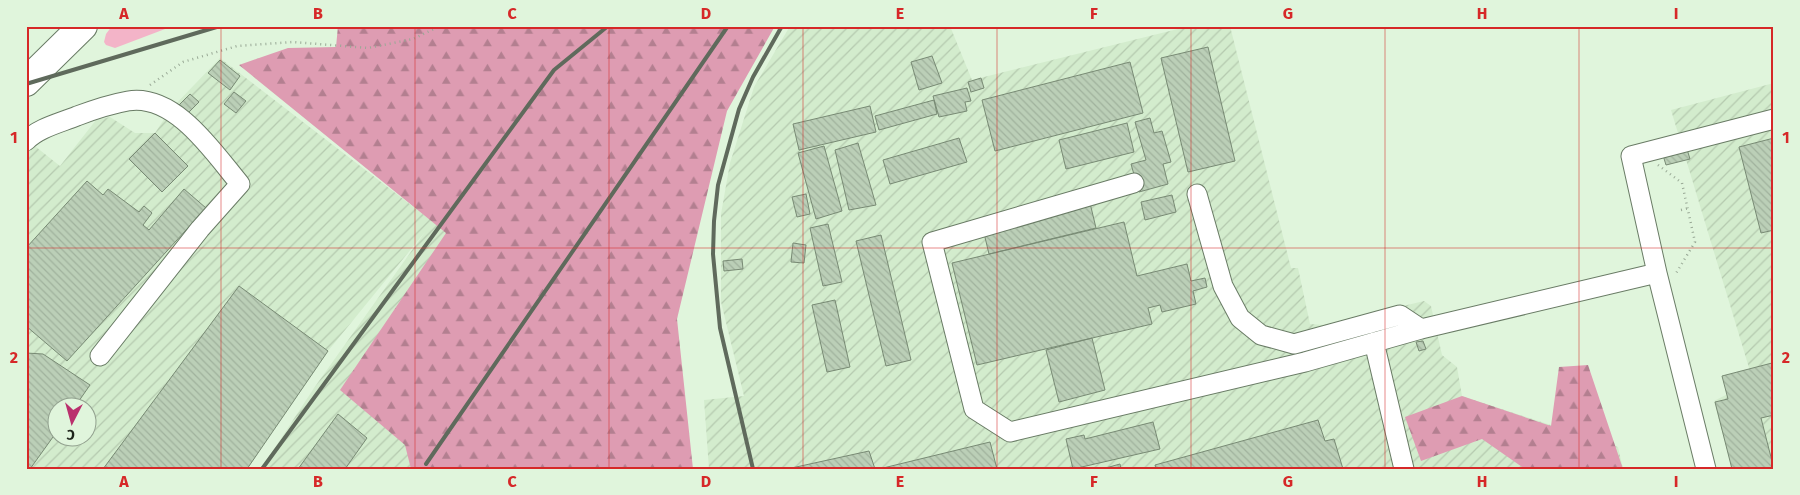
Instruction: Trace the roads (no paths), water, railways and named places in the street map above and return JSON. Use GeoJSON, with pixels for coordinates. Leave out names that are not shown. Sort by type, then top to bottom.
{"type":"FeatureCollection","features":[{"type":"Feature","properties":{"kind":"highway"},"geometry":{"type":"LineString","coordinates":[[26,58],[57,26]]}},
{"type":"Feature","properties":{"kind":"highway"},"geometry":{"type":"LineString","coordinates":[[26,82],[83,26]]}},
{"type":"Feature","properties":{"kind":"street"},"geometry":{"type":"LineString","coordinates":[[26,142],[33,134],[42,130],[84,114],[130,100],[156,103],[170,110],[194,129],[240,184],[200,229],[100,356]]}},
{"type":"Feature","properties":{"kind":"street"},"geometry":{"type":"LineString","coordinates":[[1706,469],[1665,275],[1631,156],[1774,119]]}},
{"type":"Feature","properties":{"kind":"street"},"geometry":{"type":"LineString","coordinates":[[1134,183],[932,242],[974,409],[1010,432],[1305,362],[1421,329],[1665,275]]}},
{"type":"Feature","properties":{"kind":"street"},"geometry":{"type":"LineString","coordinates":[[1197,194],[1223,286],[1240,318],[1261,335],[1294,344],[1400,316],[1421,329]]}},
{"type":"Feature","properties":{"kind":"street"},"geometry":{"type":"LineString","coordinates":[[1374,342],[1404,469]]}},
{"type":"Feature","properties":{"kind":"railway"},"geometry":{"type":"LineString","coordinates":[[26,84],[220,26]]}},
{"type":"Feature","properties":{"kind":"railway"},"geometry":{"type":"LineString","coordinates":[[262,469],[554,70],[608,26]]}},
{"type":"Feature","properties":{"kind":"railway"},"geometry":{"type":"LineString","coordinates":[[426,464],[728,26]]}},
{"type":"Feature","properties":{"kind":"railway"},"geometry":{"type":"LineString","coordinates":[[753,469],[720,328],[713,254],[714,221],[718,185],[739,109],[753,77],[782,26]]}}]}
